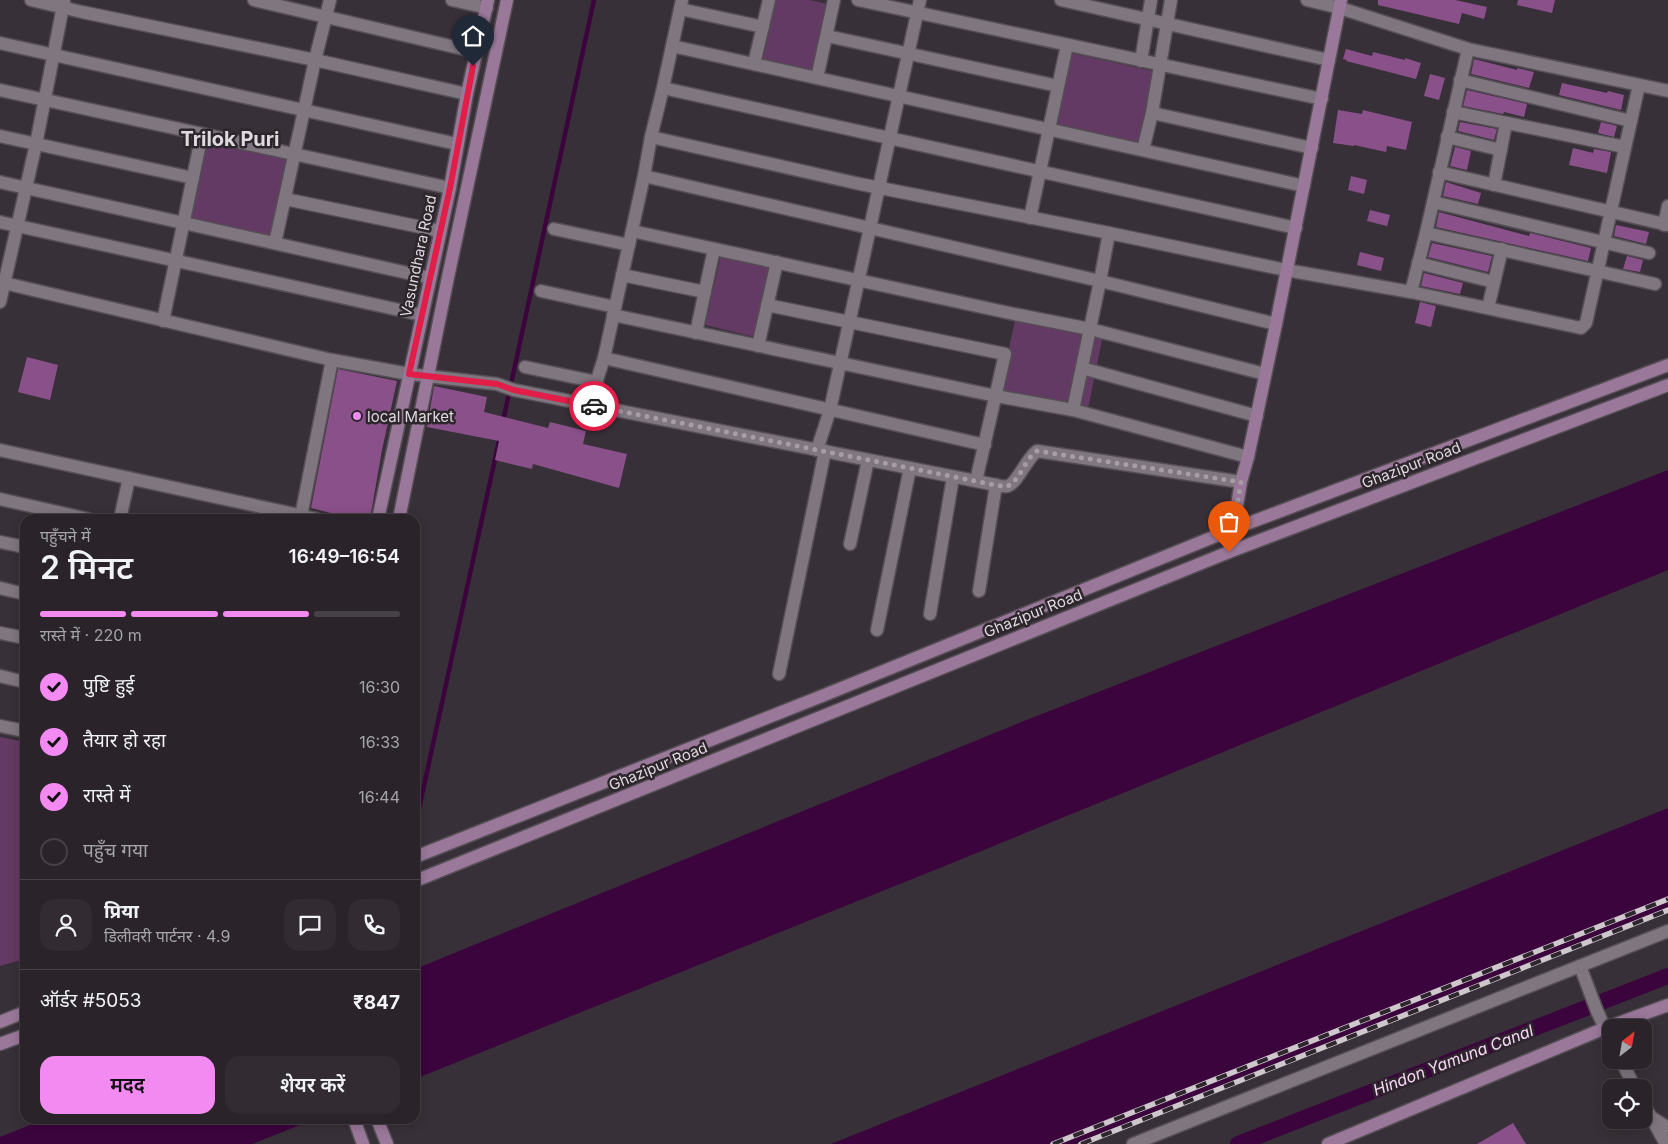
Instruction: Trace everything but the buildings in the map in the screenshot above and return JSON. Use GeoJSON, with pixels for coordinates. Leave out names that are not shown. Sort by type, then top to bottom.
{"type":"FeatureCollection","features":[{"type":"Feature","properties":{"kind":"main road"},"geometry":{"type":"LineString","coordinates":[[400,514],[507,0]]}},
{"type":"Feature","properties":{"kind":"main road","name":"Vasundhara Road"},"geometry":{"type":"LineString","coordinates":[[379,514],[450,188],[467,94],[487,4]]}},
{"type":"Feature","properties":{"kind":"main road"},"geometry":{"type":"LineString","coordinates":[[1229,552],[1241,482],[1257,416],[1341,4]]}},
{"type":"Feature","properties":{"kind":"main road","name":"Ghazipur Road"},"geometry":{"type":"LineString","coordinates":[[420,856],[1234,529],[1668,365]]}},
{"type":"Feature","properties":{"kind":"main road","name":"Ghazipur Road"},"geometry":{"type":"LineString","coordinates":[[420,880],[1229,552],[1668,385]]}},
{"type":"Feature","properties":{"kind":"main road"},"geometry":{"type":"LineString","coordinates":[[1630,1019],[1668,1005]]}},
{"type":"Feature","properties":{"kind":"main road"},"geometry":{"type":"LineString","coordinates":[[0,1022],[20,1014]]}},
{"type":"Feature","properties":{"kind":"main road"},"geometry":{"type":"LineString","coordinates":[[1328,1144],[1602,1029]]}},
{"type":"Feature","properties":{"kind":"main road"},"geometry":{"type":"LineString","coordinates":[[0,1044],[20,1037]]}},
{"type":"Feature","properties":{"kind":"main road"},"geometry":{"type":"LineString","coordinates":[[356,1124],[362,1140]]}},
{"type":"Feature","properties":{"kind":"main road"},"geometry":{"type":"LineString","coordinates":[[379,1124],[387,1144]]}},
{"type":"Feature","properties":{"kind":"street"},"geometry":{"type":"LineString","coordinates":[[31,0],[64,4],[467,94]]}},
{"type":"Feature","properties":{"kind":"street"},"geometry":{"type":"LineString","coordinates":[[254,0],[476,52]]}},
{"type":"Feature","properties":{"kind":"street"},"geometry":{"type":"LineString","coordinates":[[275,243],[330,0]]}},
{"type":"Feature","properties":{"kind":"street"},"geometry":{"type":"LineString","coordinates":[[452,0],[487,4]]}},
{"type":"Feature","properties":{"kind":"street"},"geometry":{"type":"LineString","coordinates":[[754,64],[769,0]]}},
{"type":"Feature","properties":{"kind":"street"},"geometry":{"type":"LineString","coordinates":[[818,78],[834,0]]}},
{"type":"Feature","properties":{"kind":"street"},"geometry":{"type":"LineString","coordinates":[[858,0],[919,6],[1067,45],[1322,99]]}},
{"type":"Feature","properties":{"kind":"street"},"geometry":{"type":"LineString","coordinates":[[1061,0],[1329,60]]}},
{"type":"Feature","properties":{"kind":"street"},"geometry":{"type":"LineString","coordinates":[[1141,61],[1151,0]]}},
{"type":"Feature","properties":{"kind":"street"},"geometry":{"type":"LineString","coordinates":[[1143,150],[1152,113],[1171,0]]}},
{"type":"Feature","properties":{"kind":"street"},"geometry":{"type":"LineString","coordinates":[[1307,0],[1341,4],[1468,49],[1668,91]]}},
{"type":"Feature","properties":{"kind":"street"},"geometry":{"type":"LineString","coordinates":[[0,302],[2,283],[36,144],[64,4]]}},
{"type":"Feature","properties":{"kind":"street"},"geometry":{"type":"LineString","coordinates":[[589,405],[604,358],[681,4],[763,27]]}},
{"type":"Feature","properties":{"kind":"street"},"geometry":{"type":"LineString","coordinates":[[779,674],[821,450],[919,6]]}},
{"type":"Feature","properties":{"kind":"street"},"geometry":{"type":"LineString","coordinates":[[827,36],[1058,86]]}},
{"type":"Feature","properties":{"kind":"street"},"geometry":{"type":"LineString","coordinates":[[0,43],[457,144]]}},
{"type":"Feature","properties":{"kind":"street"},"geometry":{"type":"LineString","coordinates":[[1030,218],[1067,45]]}},
{"type":"Feature","properties":{"kind":"street"},"geometry":{"type":"LineString","coordinates":[[672,46],[1304,186]]}},
{"type":"Feature","properties":{"kind":"street"},"geometry":{"type":"LineString","coordinates":[[1411,292],[1468,49]]}},
{"type":"Feature","properties":{"kind":"street"},"geometry":{"type":"LineString","coordinates":[[1460,80],[1631,120]]}},
{"type":"Feature","properties":{"kind":"street"},"geometry":{"type":"LineString","coordinates":[[651,137],[879,187],[1286,270],[1411,292],[1581,328],[1586,322],[1639,85]]}},
{"type":"Feature","properties":{"kind":"street"},"geometry":{"type":"LineString","coordinates":[[663,88],[1296,228]]}},
{"type":"Feature","properties":{"kind":"street"},"geometry":{"type":"LineString","coordinates":[[0,90],[450,188]]}},
{"type":"Feature","properties":{"kind":"street"},"geometry":{"type":"LineString","coordinates":[[1453,112],[1625,147]]}},
{"type":"Feature","properties":{"kind":"street"},"geometry":{"type":"LineString","coordinates":[[1152,113],[1312,148]]}},
{"type":"Feature","properties":{"kind":"street"},"geometry":{"type":"LineString","coordinates":[[1494,185],[1506,123]]}},
{"type":"Feature","properties":{"kind":"street"},"geometry":{"type":"LineString","coordinates":[[163,320],[202,134]]}},
{"type":"Feature","properties":{"kind":"street"},"geometry":{"type":"LineString","coordinates":[[0,136],[193,178]]}},
{"type":"Feature","properties":{"kind":"street"},"geometry":{"type":"LineString","coordinates":[[1447,137],[1501,150]]}},
{"type":"Feature","properties":{"kind":"street"},"geometry":{"type":"LineString","coordinates":[[1439,172],[1666,225],[1668,206]]}},
{"type":"Feature","properties":{"kind":"street"},"geometry":{"type":"LineString","coordinates":[[644,176],[1100,281],[1276,324]]}},
{"type":"Feature","properties":{"kind":"street"},"geometry":{"type":"LineString","coordinates":[[0,182],[430,278]]}},
{"type":"Feature","properties":{"kind":"street"},"geometry":{"type":"LineString","coordinates":[[285,199],[440,231]]}},
{"type":"Feature","properties":{"kind":"street"},"geometry":{"type":"LineString","coordinates":[[1432,202],[1649,253]]}},
{"type":"Feature","properties":{"kind":"street"},"geometry":{"type":"LineString","coordinates":[[0,222],[422,315]]}},
{"type":"Feature","properties":{"kind":"street"},"geometry":{"type":"LineString","coordinates":[[554,229],[628,245]]}},
{"type":"Feature","properties":{"kind":"street"},"geometry":{"type":"LineString","coordinates":[[632,231],[1090,329],[1265,374]]}},
{"type":"Feature","properties":{"kind":"street"},"geometry":{"type":"LineString","coordinates":[[1426,232],[1655,284]]}},
{"type":"Feature","properties":{"kind":"street"},"geometry":{"type":"LineString","coordinates":[[1073,410],[1109,233]]}},
{"type":"Feature","properties":{"kind":"street"},"geometry":{"type":"LineString","coordinates":[[696,333],[714,249]]}},
{"type":"Feature","properties":{"kind":"street"},"geometry":{"type":"LineString","coordinates":[[1488,308],[1502,249]]}},
{"type":"Feature","properties":{"kind":"street"},"geometry":{"type":"LineString","coordinates":[[758,346],[777,262]]}},
{"type":"Feature","properties":{"kind":"street"},"geometry":{"type":"LineString","coordinates":[[1418,263],[1494,282]]}},
{"type":"Feature","properties":{"kind":"street"},"geometry":{"type":"LineString","coordinates":[[622,274],[705,292]]}},
{"type":"Feature","properties":{"kind":"street"},"geometry":{"type":"LineString","coordinates":[[2,283],[332,360],[409,374],[497,384],[514,390],[1006,487],[1012,484],[1031,456],[1037,451],[1241,482]]}},
{"type":"Feature","properties":{"kind":"street"},"geometry":{"type":"LineString","coordinates":[[541,292],[696,333],[996,396],[1073,410],[1248,457]]}},
{"type":"Feature","properties":{"kind":"street"},"geometry":{"type":"LineString","coordinates":[[767,305],[1005,354],[976,481]]}},
{"type":"Feature","properties":{"kind":"street"},"geometry":{"type":"LineString","coordinates":[[604,358],[985,445]]}},
{"type":"Feature","properties":{"kind":"street"},"geometry":{"type":"LineString","coordinates":[[301,514],[332,360]]}},
{"type":"Feature","properties":{"kind":"street"},"geometry":{"type":"LineString","coordinates":[[524,368],[597,382]]}},
{"type":"Feature","properties":{"kind":"street"},"geometry":{"type":"LineString","coordinates":[[1082,368],[1257,416]]}},
{"type":"Feature","properties":{"kind":"street"},"geometry":{"type":"LineString","coordinates":[[0,450],[292,514]]}},
{"type":"Feature","properties":{"kind":"street"},"geometry":{"type":"LineString","coordinates":[[850,544],[868,460]]}},
{"type":"Feature","properties":{"kind":"street"},"geometry":{"type":"LineString","coordinates":[[877,630],[910,468]]}},
{"type":"Feature","properties":{"kind":"street"},"geometry":{"type":"LineString","coordinates":[[930,614],[953,477]]}},
{"type":"Feature","properties":{"kind":"street"},"geometry":{"type":"LineString","coordinates":[[121,514],[129,478]]}},
{"type":"Feature","properties":{"kind":"street"},"geometry":{"type":"LineString","coordinates":[[979,591],[996,485]]}},
{"type":"Feature","properties":{"kind":"street"},"geometry":{"type":"LineString","coordinates":[[0,499],[66,514]]}},
{"type":"Feature","properties":{"kind":"street"},"geometry":{"type":"LineString","coordinates":[[0,542],[20,546]]}},
{"type":"Feature","properties":{"kind":"street"},"geometry":{"type":"LineString","coordinates":[[0,588],[20,593]]}},
{"type":"Feature","properties":{"kind":"street"},"geometry":{"type":"LineString","coordinates":[[0,632],[20,637]]}},
{"type":"Feature","properties":{"kind":"street"},"geometry":{"type":"LineString","coordinates":[[0,676],[20,681]]}},
{"type":"Feature","properties":{"kind":"street"},"geometry":{"type":"LineString","coordinates":[[0,726],[20,730]]}},
{"type":"Feature","properties":{"kind":"street"},"geometry":{"type":"LineString","coordinates":[[1133,1144],[1668,931]]}},
{"type":"Feature","properties":{"kind":"street"},"geometry":{"type":"LineString","coordinates":[[1580,966],[1602,1022]]}},
{"type":"Feature","properties":{"kind":"street"},"geometry":{"type":"LineString","coordinates":[[1652,1116],[1668,1128]]}},
{"type":"Feature","properties":{"kind":"street"},"geometry":{"type":"LineString","coordinates":[[1652,1121],[1666,1144]]}},
{"type":"Feature","properties":{"kind":"shaded area"},"geometry":{"type":"Polygon","coordinates":[[[776,0],[810,0],[828,4],[812,75],[762,63],[776,0]]]}},
{"type":"Feature","properties":{"kind":"shaded area"},"geometry":{"type":"Polygon","coordinates":[[[1070,53],[1157,72],[1141,151],[1052,131],[1070,53]]]}},
{"type":"Feature","properties":{"kind":"shaded area"},"geometry":{"type":"Polygon","coordinates":[[[204,139],[291,158],[275,237],[187,217],[204,139]]]}},
{"type":"Feature","properties":{"kind":"shaded area"},"geometry":{"type":"Polygon","coordinates":[[[721,255],[771,266],[755,337],[705,325],[721,255]]]}},
{"type":"Feature","properties":{"kind":"shaded area"},"geometry":{"type":"Polygon","coordinates":[[[1016,316],[1103,335],[1087,414],[999,394],[1016,316]]]}},
{"type":"Feature","properties":{"kind":"shaded area"},"geometry":{"type":"Polygon","coordinates":[[[1668,470],[1668,570],[957,861],[420,1077],[420,967],[1029,719],[1668,470]]]}},
{"type":"Feature","properties":{"kind":"shaded area"},"geometry":{"type":"Polygon","coordinates":[[[0,737],[20,741],[20,960],[0,966],[0,737]]]}},
{"type":"Feature","properties":{"kind":"shaded area"},"geometry":{"type":"Polygon","coordinates":[[[1668,808],[1668,910],[1075,1144],[831,1144],[1668,808]]]}},
{"type":"Feature","properties":{"kind":"shaded area"},"geometry":{"type":"Polygon","coordinates":[[[32,1124],[302,1124],[252,1144],[0,1144],[0,1137],[32,1124]]]}},
{"type":"Feature","properties":{"kind":"waterway"},"geometry":{"type":"LineString","coordinates":[[503,421],[594,0]]}},
{"type":"Feature","properties":{"kind":"waterway"},"geometry":{"type":"LineString","coordinates":[[420,804],[500,436]]}},
{"type":"Feature","properties":{"kind":"waterway","name":"Hindon Yamuna Canal"},"geometry":{"type":"LineString","coordinates":[[1238,1144],[1668,976]]}},
{"type":"Feature","properties":{"kind":"railway"},"geometry":{"type":"LineString","coordinates":[[1053,1144],[1668,899]]}},
{"type":"Feature","properties":{"kind":"railway"},"geometry":{"type":"LineString","coordinates":[[1081,1144],[1668,910]]}},
{"type":"Feature","properties":{"kind":"way so far"},"geometry":{"type":"LineString","coordinates":[[594,406],[1006,487],[1012,484],[1031,456],[1037,451],[1241,482],[1229,552]]}},
{"type":"Feature","properties":{"kind":"place","name":"local Market"},"geometry":{"type":"Point","coordinates":[357,416]}},
{"type":"Feature","properties":{"kind":"district","name":"Trilok Puri"},"geometry":{"type":"Point","coordinates":[230,139]}},
{"type":"Feature","properties":{"kind":"route"},"geometry":{"type":"LineString","coordinates":[[473,66],[450,188],[409,374],[497,384],[514,390],[594,406]]}}]}
